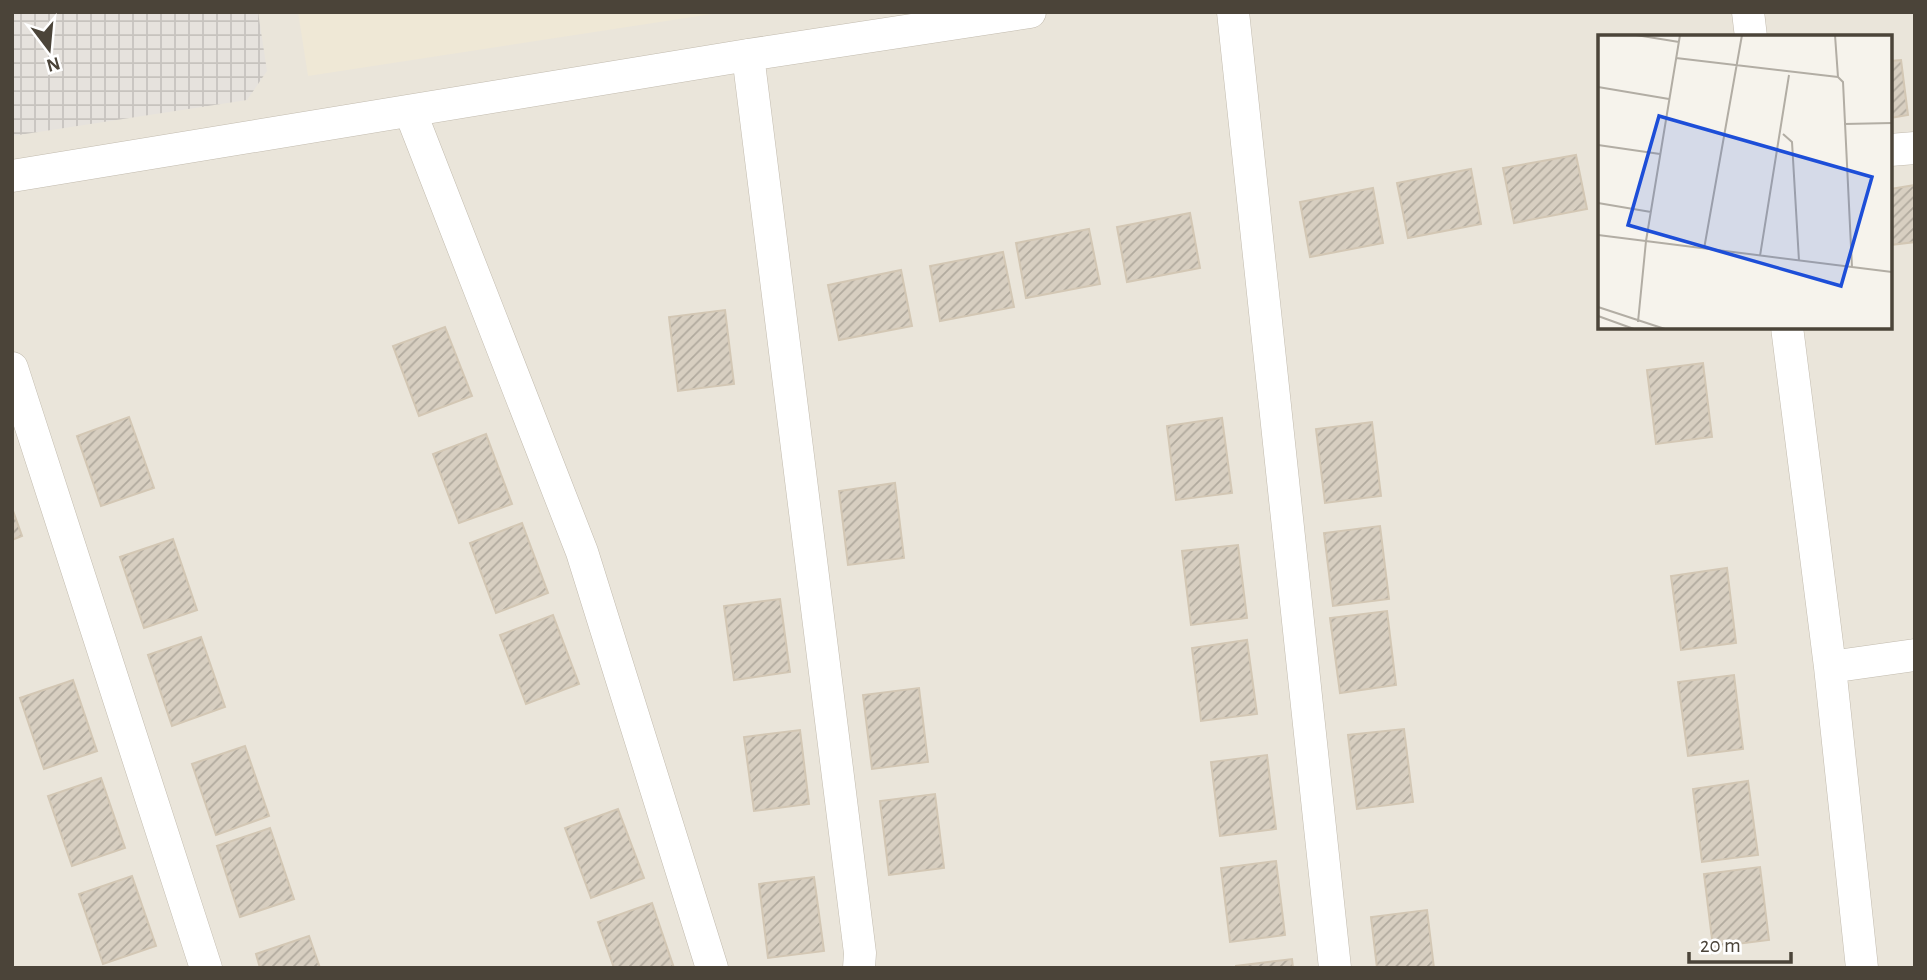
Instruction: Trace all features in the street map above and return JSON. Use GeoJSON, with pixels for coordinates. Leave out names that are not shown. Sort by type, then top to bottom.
{"type":"FeatureCollection","features":[{"type":"Feature","properties":{"kind":"street"},"geometry":{"type":"LineString","coordinates":[[12,176],[748,55],[1030,12]]}},
{"type":"Feature","properties":{"kind":"street"},"geometry":{"type":"LineString","coordinates":[[1233,12],[1335,968]]}},
{"type":"Feature","properties":{"kind":"street"},"geometry":{"type":"LineString","coordinates":[[1748,12],[1751,35]]}},
{"type":"Feature","properties":{"kind":"street"},"geometry":{"type":"LineString","coordinates":[[748,55],[858,939],[859,968]]}},
{"type":"Feature","properties":{"kind":"street"},"geometry":{"type":"LineString","coordinates":[[410,111],[582,552],[712,968]]}},
{"type":"Feature","properties":{"kind":"street"},"geometry":{"type":"LineString","coordinates":[[1892,150],[1915,148]]}},
{"type":"Feature","properties":{"kind":"street"},"geometry":{"type":"LineString","coordinates":[[1787,329],[1830,667],[1862,968]]}},
{"type":"Feature","properties":{"kind":"street"},"geometry":{"type":"LineString","coordinates":[[12,368],[206,968]]}},
{"type":"Feature","properties":{"kind":"street"},"geometry":{"type":"LineString","coordinates":[[1830,667],[1915,655]]}},
{"type":"Feature","properties":{"kind":"shaded area"},"geometry":{"type":"Polygon","coordinates":[[[12,12],[1915,12],[1915,968],[12,968],[12,12]]]}},
{"type":"Feature","properties":{"kind":"shaded area"},"geometry":{"type":"Polygon","coordinates":[[[12,12],[258,12],[267,71],[247,100],[12,136],[12,12]]]}},
{"type":"Feature","properties":{"kind":"shaded area"},"geometry":{"type":"Polygon","coordinates":[[[298,12],[725,12],[308,76],[298,12]]]}},
{"type":"Feature","properties":{"kind":"building"},"geometry":{"type":"Polygon","coordinates":[[[1901,60],[1908,115],[1892,118],[1892,61],[1901,60]]]}},
{"type":"Feature","properties":{"kind":"building"},"geometry":{"type":"Polygon","coordinates":[[[1576,155],[1587,209],[1514,223],[1503,168],[1576,155]]]}},
{"type":"Feature","properties":{"kind":"building"},"geometry":{"type":"Polygon","coordinates":[[[1471,169],[1481,224],[1408,238],[1397,183],[1471,169]]]}},
{"type":"Feature","properties":{"kind":"building"},"geometry":{"type":"Polygon","coordinates":[[[1915,185],[1915,242],[1892,245],[1892,189],[1915,185]]]}},
{"type":"Feature","properties":{"kind":"building"},"geometry":{"type":"Polygon","coordinates":[[[1373,188],[1383,243],[1310,257],[1300,202],[1373,188]]]}},
{"type":"Feature","properties":{"kind":"building"},"geometry":{"type":"Polygon","coordinates":[[[1190,213],[1200,268],[1127,282],[1117,227],[1190,213]]]}},
{"type":"Feature","properties":{"kind":"building"},"geometry":{"type":"Polygon","coordinates":[[[1089,229],[1100,284],[1026,298],[1016,243],[1089,229]]]}},
{"type":"Feature","properties":{"kind":"building"},"geometry":{"type":"Polygon","coordinates":[[[1003,252],[1014,307],[940,321],[930,266],[1003,252]]]}},
{"type":"Feature","properties":{"kind":"building"},"geometry":{"type":"Polygon","coordinates":[[[901,270],[912,326],[839,340],[828,285],[901,270]]]}},
{"type":"Feature","properties":{"kind":"building"},"geometry":{"type":"Polygon","coordinates":[[[725,310],[734,384],[678,391],[669,317],[725,310]]]}},
{"type":"Feature","properties":{"kind":"building"},"geometry":{"type":"Polygon","coordinates":[[[445,327],[472,396],[419,416],[393,346],[445,327]]]}},
{"type":"Feature","properties":{"kind":"building"},"geometry":{"type":"Polygon","coordinates":[[[1703,363],[1712,437],[1656,444],[1647,370],[1703,363]]]}},
{"type":"Feature","properties":{"kind":"building"},"geometry":{"type":"Polygon","coordinates":[[[129,417],[154,488],[101,506],[77,436],[129,417]]]}},
{"type":"Feature","properties":{"kind":"building"},"geometry":{"type":"Polygon","coordinates":[[[1222,418],[1232,493],[1176,500],[1167,426],[1222,418]]]}},
{"type":"Feature","properties":{"kind":"building"},"geometry":{"type":"Polygon","coordinates":[[[1372,422],[1381,496],[1325,503],[1316,429],[1372,422]]]}},
{"type":"Feature","properties":{"kind":"building"},"geometry":{"type":"Polygon","coordinates":[[[486,434],[512,504],[459,523],[433,454],[486,434]]]}},
{"type":"Feature","properties":{"kind":"building"},"geometry":{"type":"Polygon","coordinates":[[[895,483],[904,558],[848,565],[839,491],[895,483]]]}},
{"type":"Feature","properties":{"kind":"building"},"geometry":{"type":"Polygon","coordinates":[[[12,508],[22,536],[12,540],[12,508]]]}},
{"type":"Feature","properties":{"kind":"building"},"geometry":{"type":"Polygon","coordinates":[[[522,523],[548,593],[496,613],[470,543],[522,523]]]}},
{"type":"Feature","properties":{"kind":"building"},"geometry":{"type":"Polygon","coordinates":[[[1380,526],[1389,599],[1333,606],[1324,533],[1380,526]]]}},
{"type":"Feature","properties":{"kind":"building"},"geometry":{"type":"Polygon","coordinates":[[[173,539],[197,610],[144,628],[120,557],[173,539]]]}},
{"type":"Feature","properties":{"kind":"building"},"geometry":{"type":"Polygon","coordinates":[[[1238,545],[1247,618],[1191,625],[1182,551],[1238,545]]]}},
{"type":"Feature","properties":{"kind":"building"},"geometry":{"type":"Polygon","coordinates":[[[1727,568],[1736,643],[1681,650],[1671,576],[1727,568]]]}},
{"type":"Feature","properties":{"kind":"building"},"geometry":{"type":"Polygon","coordinates":[[[780,599],[790,672],[734,680],[724,606],[780,599]]]}},
{"type":"Feature","properties":{"kind":"building"},"geometry":{"type":"Polygon","coordinates":[[[1387,611],[1396,685],[1340,693],[1330,618],[1387,611]]]}},
{"type":"Feature","properties":{"kind":"building"},"geometry":{"type":"Polygon","coordinates":[[[553,615],[579,684],[526,704],[500,635],[553,615]]]}},
{"type":"Feature","properties":{"kind":"building"},"geometry":{"type":"Polygon","coordinates":[[[201,637],[225,707],[172,726],[148,655],[201,637]]]}},
{"type":"Feature","properties":{"kind":"building"},"geometry":{"type":"Polygon","coordinates":[[[1247,640],[1257,714],[1201,721],[1192,648],[1247,640]]]}},
{"type":"Feature","properties":{"kind":"building"},"geometry":{"type":"Polygon","coordinates":[[[1734,675],[1743,749],[1688,756],[1678,682],[1734,675]]]}},
{"type":"Feature","properties":{"kind":"building"},"geometry":{"type":"Polygon","coordinates":[[[73,680],[97,751],[44,769],[20,698],[73,680]]]}},
{"type":"Feature","properties":{"kind":"building"},"geometry":{"type":"Polygon","coordinates":[[[919,688],[928,762],[872,769],[863,695],[919,688]]]}},
{"type":"Feature","properties":{"kind":"building"},"geometry":{"type":"Polygon","coordinates":[[[1404,729],[1413,802],[1357,809],[1348,735],[1404,729]]]}},
{"type":"Feature","properties":{"kind":"building"},"geometry":{"type":"Polygon","coordinates":[[[800,730],[809,804],[754,811],[744,737],[800,730]]]}},
{"type":"Feature","properties":{"kind":"building"},"geometry":{"type":"Polygon","coordinates":[[[245,746],[269,816],[216,835],[192,764],[245,746]]]}},
{"type":"Feature","properties":{"kind":"building"},"geometry":{"type":"Polygon","coordinates":[[[1267,755],[1276,829],[1220,836],[1211,762],[1267,755]]]}},
{"type":"Feature","properties":{"kind":"building"},"geometry":{"type":"Polygon","coordinates":[[[101,778],[125,848],[72,866],[48,796],[101,778]]]}},
{"type":"Feature","properties":{"kind":"building"},"geometry":{"type":"Polygon","coordinates":[[[1748,781],[1758,855],[1702,862],[1693,789],[1748,781]]]}},
{"type":"Feature","properties":{"kind":"building"},"geometry":{"type":"Polygon","coordinates":[[[935,794],[944,868],[889,875],[880,801],[935,794]]]}},
{"type":"Feature","properties":{"kind":"building"},"geometry":{"type":"Polygon","coordinates":[[[618,809],[644,878],[591,898],[565,828],[618,809]]]}},
{"type":"Feature","properties":{"kind":"building"},"geometry":{"type":"Polygon","coordinates":[[[270,828],[294,899],[240,917],[217,846],[270,828]]]}},
{"type":"Feature","properties":{"kind":"building"},"geometry":{"type":"Polygon","coordinates":[[[1276,861],[1285,935],[1230,942],[1221,868],[1276,861]]]}},
{"type":"Feature","properties":{"kind":"building"},"geometry":{"type":"Polygon","coordinates":[[[1760,867],[1769,940],[1713,947],[1704,874],[1760,867]]]}},
{"type":"Feature","properties":{"kind":"building"},"geometry":{"type":"Polygon","coordinates":[[[132,876],[156,946],[103,964],[79,894],[132,876]]]}},
{"type":"Feature","properties":{"kind":"building"},"geometry":{"type":"Polygon","coordinates":[[[814,877],[824,951],[768,958],[759,884],[814,877]]]}},
{"type":"Feature","properties":{"kind":"building"},"geometry":{"type":"Polygon","coordinates":[[[652,903],[674,968],[614,968],[598,922],[652,903]]]}},
{"type":"Feature","properties":{"kind":"building"},"geometry":{"type":"Polygon","coordinates":[[[1427,910],[1434,968],[1377,968],[1371,917],[1427,910]]]}},
{"type":"Feature","properties":{"kind":"building"},"geometry":{"type":"Polygon","coordinates":[[[309,936],[320,968],[260,968],[256,954],[309,936]]]}},
{"type":"Feature","properties":{"kind":"building"},"geometry":{"type":"Polygon","coordinates":[[[1292,959],[1293,968],[1236,968],[1236,966],[1292,959]]]}}]}
